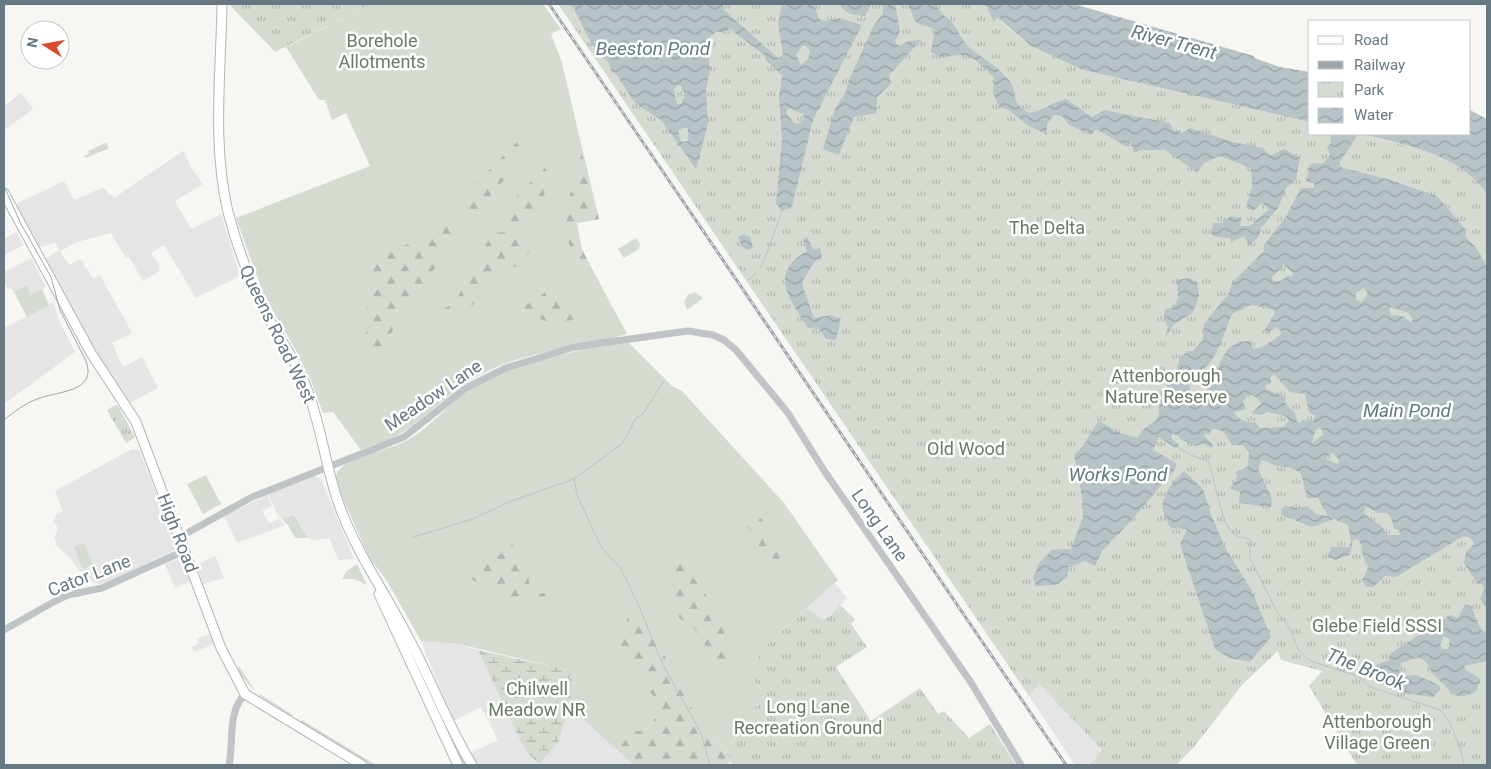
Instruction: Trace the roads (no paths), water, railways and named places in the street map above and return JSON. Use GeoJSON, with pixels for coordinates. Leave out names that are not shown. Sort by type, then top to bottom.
{"type":"FeatureCollection","features":[{"type":"Feature","properties":{"kind":"main road","name":"Queens Road West"},"geometry":{"type":"LineString","coordinates":[[222,4],[219,155],[228,212],[252,288],[304,380],[318,419],[340,510],[458,765]]}},
{"type":"Feature","properties":{"kind":"main road","name":"High Road"},"geometry":{"type":"LineString","coordinates":[[4,193],[49,276],[57,304],[67,310],[91,354],[136,422],[186,550],[221,648],[246,694]]}},
{"type":"Feature","properties":{"kind":"main road","name":"Queens Road West"},"geometry":{"type":"LineString","coordinates":[[368,568],[402,625],[456,740],[472,765]]}},
{"type":"Feature","properties":{"kind":"main road"},"geometry":{"type":"LineString","coordinates":[[246,694],[362,765]]}},
{"type":"Feature","properties":{"kind":"street","name":"Meadow Lane"},"geometry":{"type":"LineString","coordinates":[[180,537],[240,502],[404,437],[466,388],[506,368],[570,348],[688,331]]}},
{"type":"Feature","properties":{"kind":"street","name":"Long Lane"},"geometry":{"type":"LineString","coordinates":[[688,331],[713,335],[729,343],[774,395],[824,472],[952,654],[1021,765]]}},
{"type":"Feature","properties":{"kind":"street","name":"Cator Lane"},"geometry":{"type":"LineString","coordinates":[[4,630],[68,595],[102,588],[186,550]]}},
{"type":"Feature","properties":{"kind":"street"},"geometry":{"type":"LineString","coordinates":[[229,765],[233,747],[235,710],[239,701],[246,694]]}},
{"type":"Feature","properties":{"kind":"water","name":"Beeston Pond"},"geometry":{"type":"Polygon","coordinates":[[[567,4],[723,4],[722,8],[778,58],[783,55],[778,24],[782,4],[814,4],[819,19],[826,21],[839,18],[862,25],[813,120],[792,207],[782,211],[776,204],[782,139],[779,96],[782,75],[767,62],[764,55],[730,29],[724,32],[716,32],[707,39],[710,69],[706,90],[708,124],[696,169],[662,121],[635,103],[616,74],[611,71],[608,61],[590,40],[575,12],[575,7],[567,4]],[[802,46],[796,55],[801,65],[808,59],[810,51],[806,46],[802,46]],[[677,85],[674,90],[677,104],[681,104],[685,95],[681,86],[677,85]],[[789,107],[786,112],[794,123],[798,124],[804,121],[803,113],[799,113],[789,107]],[[688,128],[678,131],[681,142],[688,141],[688,128]]]}},
{"type":"Feature","properties":{"kind":"water"},"geometry":{"type":"Polygon","coordinates":[[[841,4],[871,4],[865,16],[849,13],[841,7],[841,4]]]}},
{"type":"Feature","properties":{"kind":"water"},"geometry":{"type":"Polygon","coordinates":[[[883,4],[895,4],[900,31],[895,42],[899,46],[908,41],[921,40],[889,75],[891,84],[877,97],[877,113],[854,117],[839,155],[823,149],[835,109],[846,91],[849,80],[874,25],[883,13],[883,4]]]}},
{"type":"Feature","properties":{"kind":"water"},"geometry":{"type":"Polygon","coordinates":[[[908,4],[936,4],[941,12],[951,21],[968,46],[1004,74],[1013,88],[1018,104],[1029,113],[1066,99],[1092,117],[1104,110],[1170,123],[1173,130],[1182,133],[1190,128],[1233,142],[1263,148],[1270,156],[1284,149],[1300,158],[1296,179],[1286,188],[1278,208],[1261,228],[1259,237],[1250,245],[1244,236],[1231,242],[1230,238],[1216,237],[1211,234],[1213,223],[1221,223],[1231,216],[1242,218],[1240,226],[1250,226],[1269,209],[1262,203],[1253,211],[1246,208],[1252,186],[1251,168],[1220,156],[1204,163],[1197,172],[1165,150],[1140,150],[1134,153],[1131,141],[1127,147],[1096,129],[1091,135],[1069,125],[1062,116],[1054,115],[1047,124],[1047,135],[1029,126],[1008,110],[999,107],[993,93],[994,77],[971,57],[959,55],[942,58],[931,52],[935,29],[916,23],[908,4]]]}},
{"type":"Feature","properties":{"kind":"water","name":"River Trent"},"geometry":{"type":"Polygon","coordinates":[[[982,4],[1074,4],[1254,56],[1254,58],[1280,67],[1308,72],[1308,122],[1083,70],[1031,46],[998,18],[994,22],[987,7],[982,4]]]}},
{"type":"Feature","properties":{"kind":"water"},"geometry":{"type":"Polygon","coordinates":[[[1471,111],[1487,119],[1487,193],[1475,179],[1461,169],[1446,160],[1414,147],[1366,135],[1471,135],[1471,111]]]}},
{"type":"Feature","properties":{"kind":"water","name":"Main Pond"},"geometry":{"type":"Polygon","coordinates":[[[1331,135],[1357,135],[1340,162],[1340,167],[1391,180],[1438,197],[1466,230],[1465,236],[1477,249],[1487,267],[1487,609],[1480,599],[1484,590],[1483,585],[1477,583],[1464,563],[1466,552],[1474,544],[1470,538],[1462,537],[1396,577],[1385,576],[1373,587],[1367,587],[1362,580],[1369,567],[1365,562],[1361,549],[1362,546],[1358,539],[1353,540],[1350,555],[1335,560],[1328,556],[1331,547],[1349,547],[1351,540],[1348,525],[1334,519],[1312,527],[1282,515],[1281,509],[1285,506],[1297,508],[1308,506],[1316,514],[1328,516],[1318,498],[1307,498],[1301,473],[1289,467],[1277,466],[1262,460],[1258,469],[1271,496],[1272,505],[1270,507],[1239,503],[1240,492],[1230,487],[1237,479],[1236,472],[1248,466],[1249,453],[1243,445],[1232,445],[1224,433],[1215,429],[1211,430],[1210,434],[1204,433],[1205,437],[1213,445],[1211,448],[1203,444],[1196,446],[1180,439],[1173,432],[1171,438],[1179,445],[1175,448],[1159,437],[1153,450],[1176,463],[1176,468],[1131,521],[1102,551],[1095,566],[1085,561],[1067,568],[1068,576],[1056,585],[1036,586],[1033,578],[1039,563],[1052,550],[1071,549],[1083,517],[1082,498],[1074,455],[1099,421],[1118,432],[1137,438],[1146,427],[1158,419],[1160,400],[1164,395],[1168,381],[1178,365],[1179,358],[1188,351],[1193,351],[1203,340],[1204,324],[1229,293],[1232,283],[1264,251],[1264,245],[1285,218],[1301,188],[1314,188],[1314,183],[1306,181],[1310,165],[1313,163],[1323,164],[1330,155],[1327,147],[1331,143],[1331,135]],[[1284,265],[1272,277],[1273,281],[1281,281],[1287,276],[1293,276],[1293,273],[1284,265]],[[1364,288],[1356,293],[1356,299],[1362,302],[1368,293],[1364,288]],[[1251,305],[1232,314],[1211,362],[1193,373],[1191,377],[1190,390],[1200,396],[1207,390],[1220,362],[1231,347],[1239,342],[1249,341],[1254,349],[1257,349],[1280,335],[1281,331],[1276,327],[1267,334],[1264,331],[1275,313],[1273,309],[1251,305]],[[1391,307],[1389,310],[1391,315],[1402,316],[1411,322],[1413,320],[1409,313],[1391,307]],[[1274,374],[1270,378],[1271,383],[1266,385],[1265,389],[1286,397],[1285,403],[1295,413],[1297,422],[1300,423],[1302,420],[1314,421],[1315,416],[1309,412],[1305,394],[1290,392],[1274,374]],[[1249,394],[1243,401],[1246,409],[1234,412],[1235,414],[1242,420],[1255,422],[1260,428],[1283,427],[1289,421],[1285,416],[1267,412],[1263,415],[1252,414],[1261,404],[1253,395],[1249,394]],[[1318,428],[1312,443],[1325,433],[1324,430],[1318,428]],[[1333,453],[1324,458],[1337,464],[1339,460],[1333,453]],[[1366,507],[1364,512],[1371,520],[1381,525],[1387,535],[1400,535],[1399,530],[1394,529],[1391,517],[1387,513],[1378,513],[1366,507]]]}},
{"type":"Feature","properties":{"kind":"water"},"geometry":{"type":"Polygon","coordinates":[[[743,234],[750,237],[753,248],[748,250],[742,247],[738,237],[743,234]]]}},
{"type":"Feature","properties":{"kind":"water"},"geometry":{"type":"Polygon","coordinates":[[[807,237],[813,249],[820,248],[822,259],[816,260],[803,280],[803,287],[814,318],[831,315],[841,319],[836,340],[826,339],[819,329],[808,328],[789,297],[786,287],[785,278],[788,269],[795,260],[807,251],[803,239],[807,237]]]}},
{"type":"Feature","properties":{"kind":"water"},"geometry":{"type":"Polygon","coordinates":[[[1189,278],[1197,282],[1199,295],[1196,306],[1191,314],[1174,324],[1165,338],[1168,327],[1164,318],[1165,309],[1173,308],[1178,298],[1177,280],[1189,278]]]}},
{"type":"Feature","properties":{"kind":"water","name":"Works Pond"},"geometry":{"type":"Polygon","coordinates":[[[1184,471],[1203,489],[1212,517],[1226,549],[1252,591],[1271,637],[1250,662],[1229,658],[1215,649],[1180,544],[1187,529],[1171,528],[1163,511],[1164,497],[1167,491],[1184,471]]]}},
{"type":"Feature","properties":{"kind":"water"},"geometry":{"type":"Polygon","coordinates":[[[1465,604],[1471,606],[1481,630],[1487,633],[1487,661],[1464,666],[1464,669],[1480,678],[1477,690],[1465,696],[1451,694],[1426,663],[1418,657],[1401,663],[1399,670],[1403,676],[1416,675],[1440,686],[1440,690],[1433,697],[1396,691],[1380,682],[1375,675],[1374,666],[1389,660],[1391,653],[1450,615],[1458,618],[1465,604]],[[1443,636],[1440,645],[1442,649],[1448,649],[1450,639],[1443,636]]]}},
{"type":"Feature","properties":{"kind":"waterway"},"geometry":{"type":"LineString","coordinates":[[760,268],[782,211]]}},
{"type":"Feature","properties":{"kind":"waterway"},"geometry":{"type":"LineString","coordinates":[[750,279],[757,271]]}},
{"type":"Feature","properties":{"kind":"waterway"},"geometry":{"type":"LineString","coordinates":[[414,537],[473,519],[509,502],[574,479],[623,443],[636,418],[643,414],[663,382]]}},
{"type":"Feature","properties":{"kind":"waterway","name":"The Brook"},"geometry":{"type":"LineString","coordinates":[[1177,447],[1191,455],[1208,461],[1226,523],[1235,535],[1250,539],[1250,558],[1276,610],[1289,627],[1298,649],[1310,661],[1358,676],[1370,687],[1440,710],[1450,723],[1461,750],[1464,765]]}},
{"type":"Feature","properties":{"kind":"waterway"},"geometry":{"type":"LineString","coordinates":[[574,479],[577,495],[601,547],[621,569],[638,604],[662,663],[701,733],[710,765]]}},
{"type":"Feature","properties":{"kind":"tram line"},"geometry":{"type":"LineString","coordinates":[[4,186],[21,224],[51,277],[60,310],[86,361],[88,371],[86,379],[81,385],[32,401],[19,408],[4,420]]}},
{"type":"Feature","properties":{"kind":"railway"},"geometry":{"type":"LineString","coordinates":[[549,4],[1066,765]]}},
{"type":"Feature","properties":{"kind":"park label","name":"Borehole Allotments"},"geometry":{"type":"Point","coordinates":[382,50]}},
{"type":"Feature","properties":{"kind":"park label","name":"The Delta"},"geometry":{"type":"Point","coordinates":[1047,227]}},
{"type":"Feature","properties":{"kind":"park label","name":"Attenborough Nature Reserve"},"geometry":{"type":"Point","coordinates":[1166,385]}},
{"type":"Feature","properties":{"kind":"park label","name":"Old Wood"},"geometry":{"type":"Point","coordinates":[966,448]}},
{"type":"Feature","properties":{"kind":"park label","name":"Glebe Field SSSI"},"geometry":{"type":"Point","coordinates":[1377,625]}},
{"type":"Feature","properties":{"kind":"park label","name":"Chilwell Meadow NR"},"geometry":{"type":"Point","coordinates":[537,698]}},
{"type":"Feature","properties":{"kind":"park label","name":"Long Lane Recreation Ground"},"geometry":{"type":"Point","coordinates":[808,716]}},
{"type":"Feature","properties":{"kind":"park label","name":"Attenborough Village Green"},"geometry":{"type":"Point","coordinates":[1377,731]}}]}
